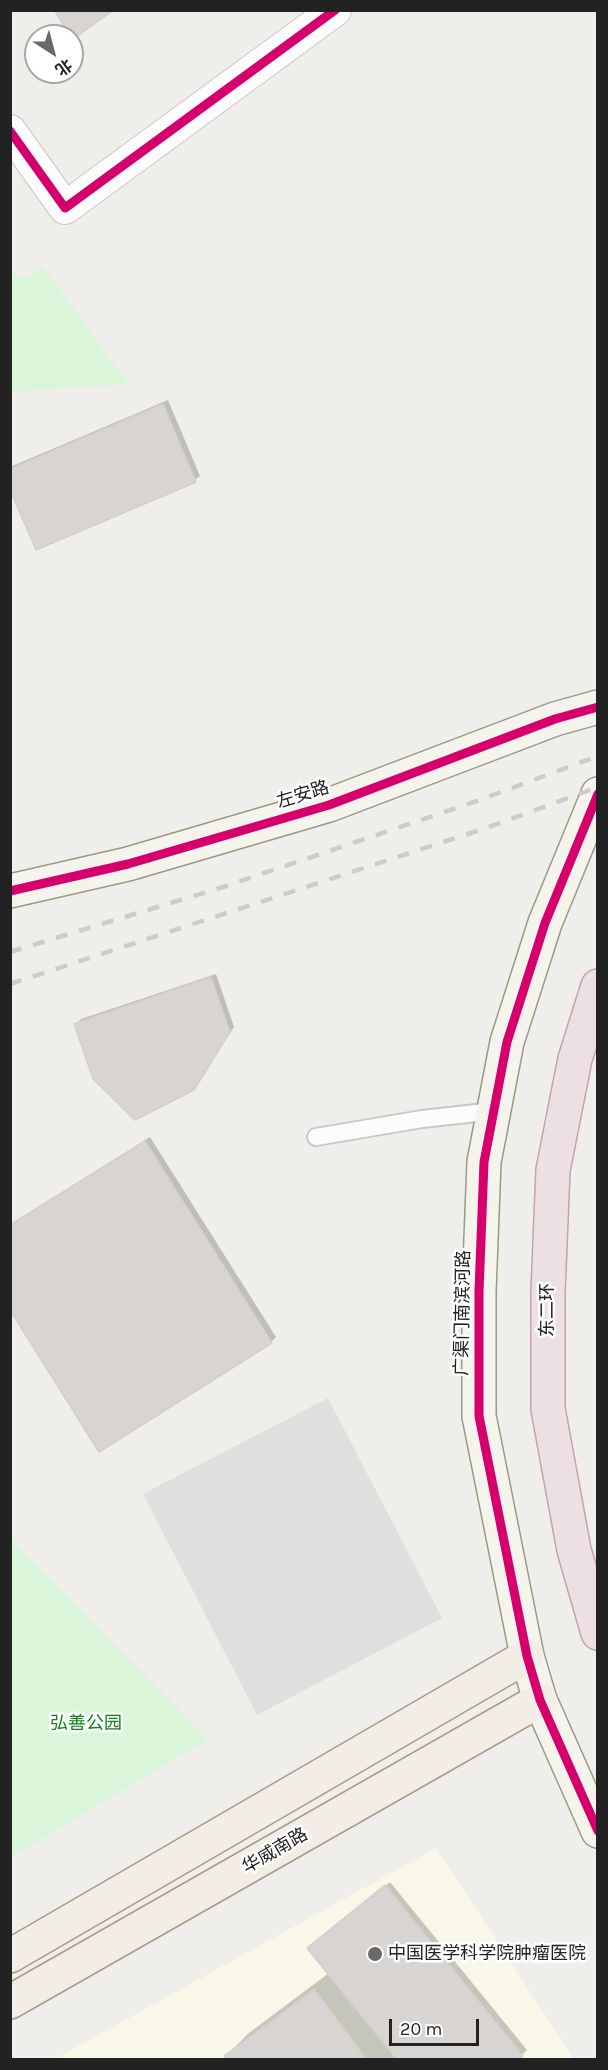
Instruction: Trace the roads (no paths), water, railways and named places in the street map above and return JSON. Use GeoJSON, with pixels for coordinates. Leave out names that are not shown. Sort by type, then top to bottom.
{"type":"FeatureCollection","features":[{"type":"Feature","properties":{"kind":"highway","name":"东二环"},"geometry":{"type":"LineString","coordinates":[[597,987],[575,1059],[553,1170],[548,1292],[548,1409],[574,1551],[597,1633]]}},
{"type":"Feature","properties":{"kind":"main road"},"geometry":{"type":"LineString","coordinates":[[10,1956],[527,1656]]}},
{"type":"Feature","properties":{"kind":"main road","name":"华威南路"},"geometry":{"type":"LineString","coordinates":[[10,2002],[540,1700]]}},
{"type":"Feature","properties":{"kind":"street"},"geometry":{"type":"LineString","coordinates":[[15,148],[65,208],[335,10]]}},
{"type":"Feature","properties":{"kind":"street","name":"左安路"},"geometry":{"type":"LineString","coordinates":[[10,891],[128,864],[329,805],[555,719],[597,707]]}},
{"type":"Feature","properties":{"kind":"street","name":"广渠门南滨河路"},"geometry":{"type":"LineString","coordinates":[[597,794],[544,923],[507,1042],[484,1162],[478,1292],[479,1416],[527,1656],[540,1700],[597,1831]]}},
{"type":"Feature","properties":{"kind":"lane"},"geometry":{"type":"LineString","coordinates":[[316,1137],[422,1119],[494,1111]]}},
{"type":"Feature","properties":{"kind":"railway"},"geometry":{"type":"LineString","coordinates":[[10,952],[220,888],[477,801],[598,756]]}},
{"type":"Feature","properties":{"kind":"railway"},"geometry":{"type":"LineString","coordinates":[[10,984],[486,828],[598,787]]}},
{"type":"Feature","properties":{"kind":"place","name":"中国医学科学院肿瘤医院"},"geometry":{"type":"Point","coordinates":[375,1954]}},
{"type":"Feature","properties":{"kind":"park label","name":"弘善公园"},"geometry":{"type":"Point","coordinates":[86,1724]}}]}
